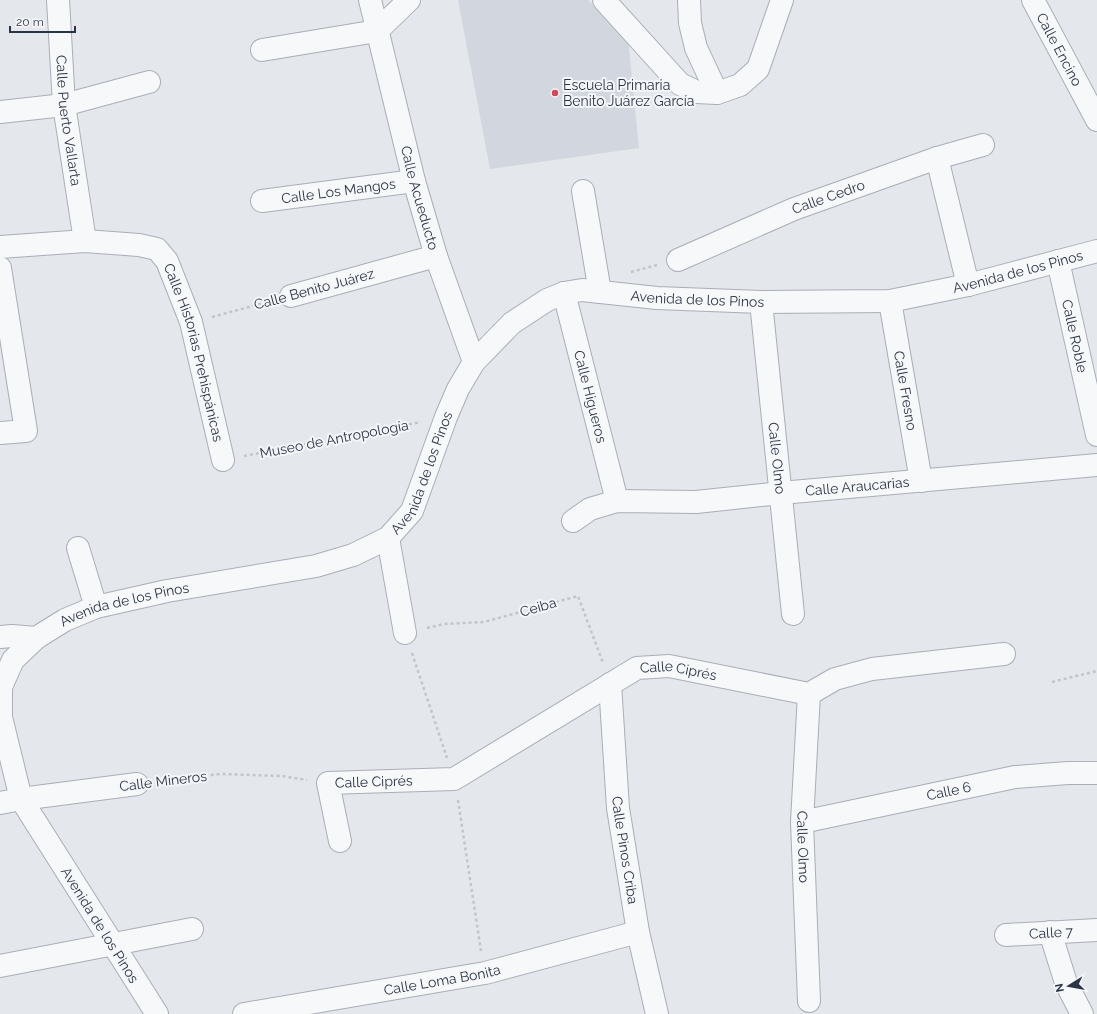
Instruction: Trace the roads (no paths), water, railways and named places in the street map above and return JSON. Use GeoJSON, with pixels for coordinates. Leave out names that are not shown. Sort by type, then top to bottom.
{"type":"FeatureCollection","features":[{"type":"Feature","properties":{"kind":"street","name":"Calle Puerto Vallarta"},"geometry":{"type":"LineString","coordinates":[[58,0],[64,105],[85,241]]}},
{"type":"Feature","properties":{"kind":"street","name":"Calle Acueducto"},"geometry":{"type":"LineString","coordinates":[[370,0],[414,181],[436,256],[474,362]]}},
{"type":"Feature","properties":{"kind":"street"},"geometry":{"type":"LineString","coordinates":[[262,50],[377,30],[409,0]]}},
{"type":"Feature","properties":{"kind":"street"},"geometry":{"type":"LineString","coordinates":[[604,0],[680,84],[696,92],[717,93],[740,85],[758,69],[782,0]]}},
{"type":"Feature","properties":{"kind":"street"},"geometry":{"type":"LineString","coordinates":[[689,0],[690,23],[696,48],[717,93]]}},
{"type":"Feature","properties":{"kind":"street","name":"Calle Encino"},"geometry":{"type":"LineString","coordinates":[[1033,0],[1097,120]]}},
{"type":"Feature","properties":{"kind":"street"},"geometry":{"type":"LineString","coordinates":[[0,112],[64,105],[149,82]]}},
{"type":"Feature","properties":{"kind":"street","name":"Calle Cedro"},"geometry":{"type":"LineString","coordinates":[[678,260],[794,209],[937,158],[983,145]]}},
{"type":"Feature","properties":{"kind":"street"},"geometry":{"type":"LineString","coordinates":[[937,158],[968,285]]}},
{"type":"Feature","properties":{"kind":"street","name":"Calle Los Mangos"},"geometry":{"type":"LineString","coordinates":[[262,201],[414,181]]}},
{"type":"Feature","properties":{"kind":"street"},"geometry":{"type":"LineString","coordinates":[[583,191],[600,292]]}},
{"type":"Feature","properties":{"kind":"street"},"geometry":{"type":"LineString","coordinates":[[0,247],[85,241]]}},
{"type":"Feature","properties":{"kind":"street","name":"Calle Historias Prehispánicas"},"geometry":{"type":"LineString","coordinates":[[85,241],[139,245],[157,250],[167,261],[191,322],[223,460]]}},
{"type":"Feature","properties":{"kind":"street","name":"Avenida de los Pinos"},"geometry":{"type":"LineString","coordinates":[[157,1014],[21,799],[0,717],[0,687],[13,660],[36,638],[64,620],[96,607],[167,591],[316,566],[353,555],[388,538],[412,511],[446,417],[458,389],[474,362],[512,323],[547,300],[564,293],[582,290],[657,298],[761,302],[890,301],[968,285],[1097,251]]}},
{"type":"Feature","properties":{"kind":"street","name":"Calle Benito Juárez"},"geometry":{"type":"LineString","coordinates":[[291,296],[436,256]]}},
{"type":"Feature","properties":{"kind":"street","name":"Calle Roble"},"geometry":{"type":"LineString","coordinates":[[1058,261],[1097,435]]}},
{"type":"Feature","properties":{"kind":"street"},"geometry":{"type":"LineString","coordinates":[[0,268],[26,431],[0,433]]}},
{"type":"Feature","properties":{"kind":"street","name":"Calle Higueros"},"geometry":{"type":"LineString","coordinates":[[564,293],[617,501]]}},
{"type":"Feature","properties":{"kind":"street","name":"Calle Fresno"},"geometry":{"type":"LineString","coordinates":[[890,301],[921,481]]}},
{"type":"Feature","properties":{"kind":"street","name":"Calle Olmo"},"geometry":{"type":"LineString","coordinates":[[761,302],[793,614]]}},
{"type":"Feature","properties":{"kind":"street","name":"Calle Araucarias"},"geometry":{"type":"LineString","coordinates":[[573,521],[590,509],[617,501],[696,502],[1097,465]]}},
{"type":"Feature","properties":{"kind":"street"},"geometry":{"type":"LineString","coordinates":[[388,538],[405,633]]}},
{"type":"Feature","properties":{"kind":"street"},"geometry":{"type":"LineString","coordinates":[[78,548],[96,607]]}},
{"type":"Feature","properties":{"kind":"street"},"geometry":{"type":"LineString","coordinates":[[0,637],[12,636],[36,638]]}},
{"type":"Feature","properties":{"kind":"street"},"geometry":{"type":"LineString","coordinates":[[809,694],[835,679],[872,669],[1004,654]]}},
{"type":"Feature","properties":{"kind":"street","name":"Calle Ciprés"},"geometry":{"type":"LineString","coordinates":[[340,841],[328,783],[454,779],[637,668],[669,666],[809,694]]}},
{"type":"Feature","properties":{"kind":"street","name":"Calle Pinos Criba"},"geometry":{"type":"LineString","coordinates":[[610,684],[618,808],[638,932],[657,1014]]}},
{"type":"Feature","properties":{"kind":"street","name":"Calle Olmo"},"geometry":{"type":"LineString","coordinates":[[809,694],[802,822],[809,1001]]}},
{"type":"Feature","properties":{"kind":"street","name":"Calle 6"},"geometry":{"type":"LineString","coordinates":[[802,822],[1015,777],[1068,772],[1097,773]]}},
{"type":"Feature","properties":{"kind":"street","name":"Calle Mineros"},"geometry":{"type":"LineString","coordinates":[[0,803],[137,784]]}},
{"type":"Feature","properties":{"kind":"street"},"geometry":{"type":"LineString","coordinates":[[0,966],[192,929]]}},
{"type":"Feature","properties":{"kind":"street","name":"Calle 7"},"geometry":{"type":"LineString","coordinates":[[1006,935],[1097,930]]}},
{"type":"Feature","properties":{"kind":"street","name":"Calle Loma Bonita"},"geometry":{"type":"LineString","coordinates":[[244,1014],[485,973],[638,932]]}},
{"type":"Feature","properties":{"kind":"street"},"geometry":{"type":"LineString","coordinates":[[1050,932],[1066,983],[1082,1014]]}},
{"type":"Feature","properties":{"kind":"place","name":"Escuela Primaria Benito Juárez García"},"geometry":{"type":"Point","coordinates":[555,93]}}]}
